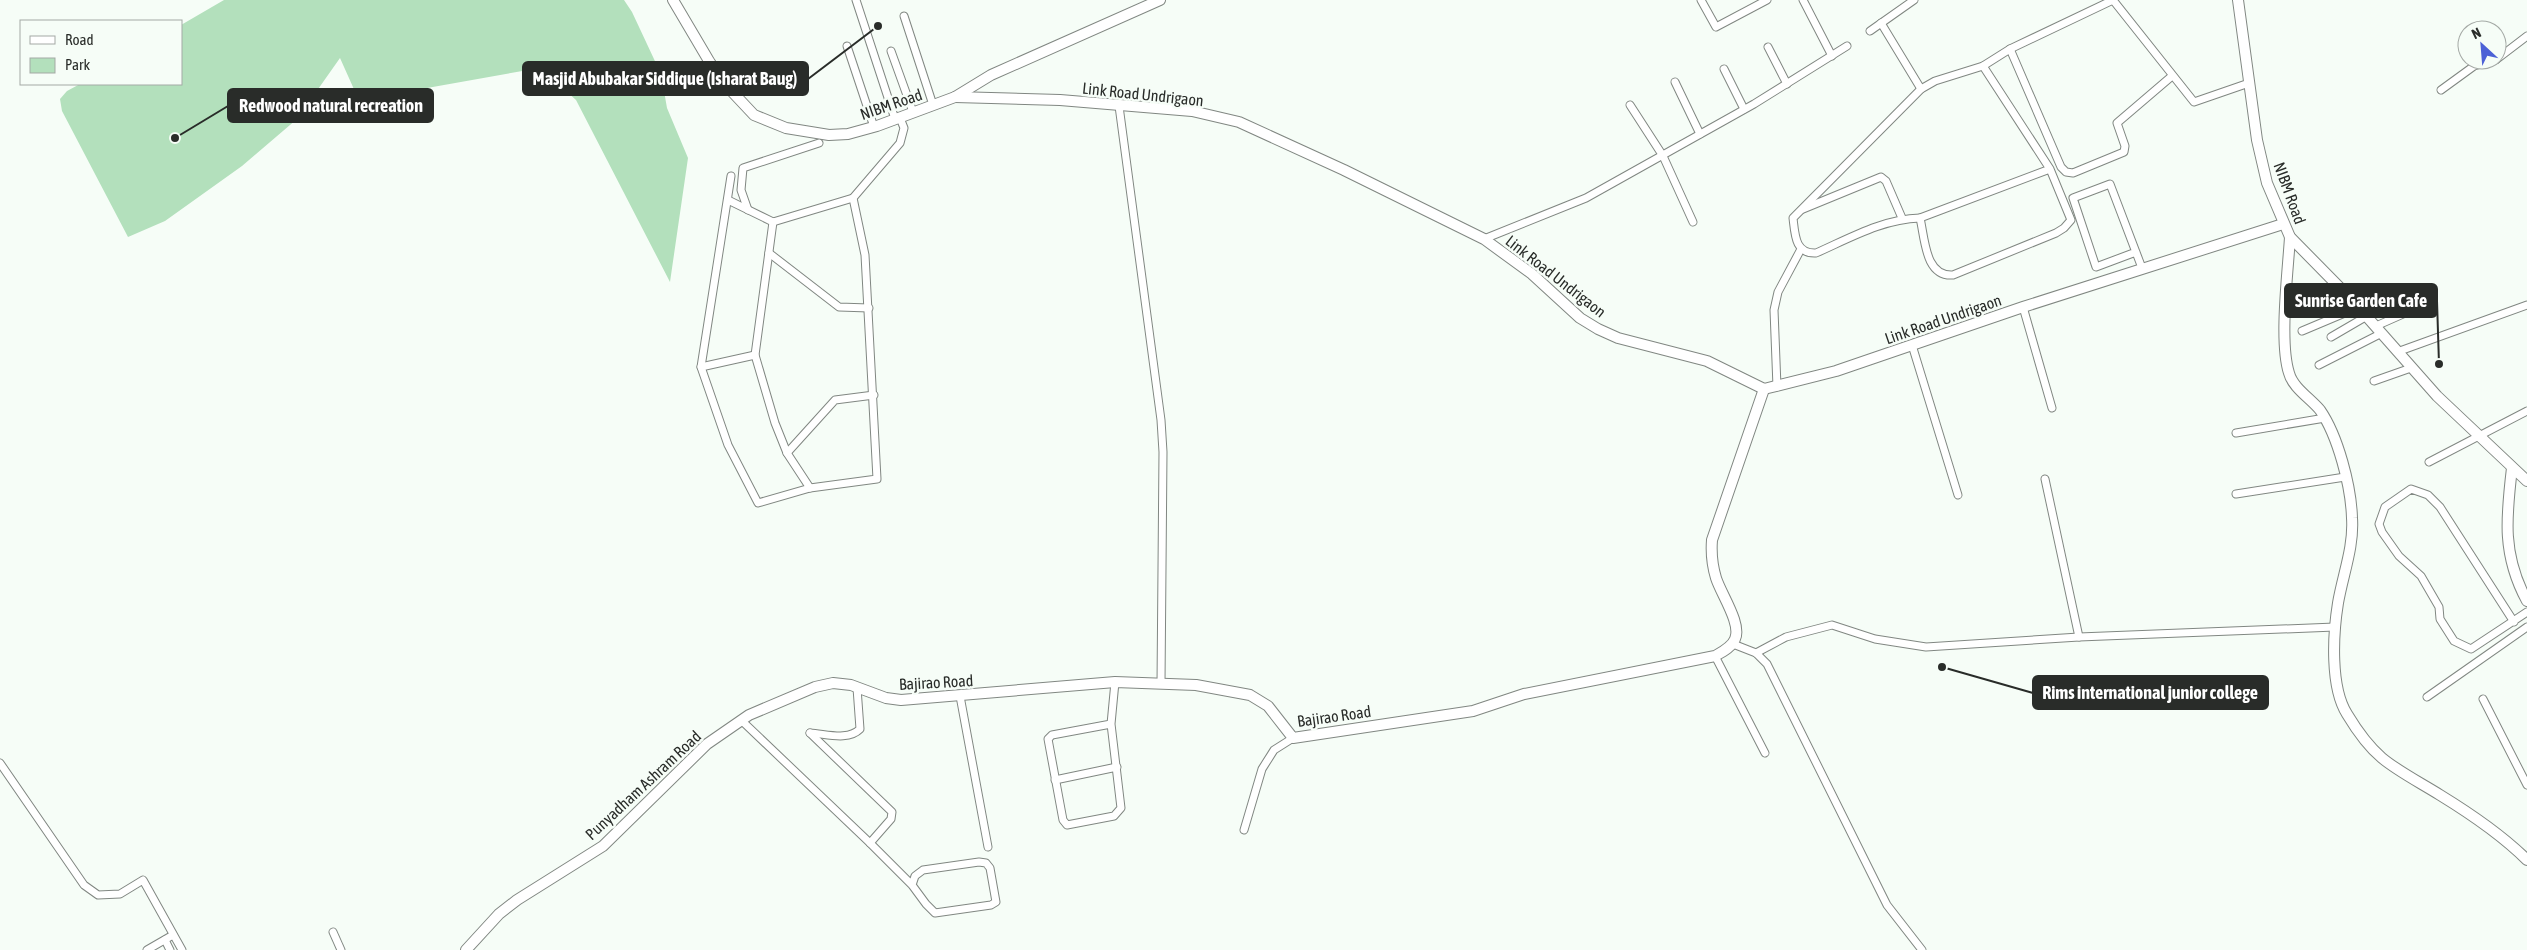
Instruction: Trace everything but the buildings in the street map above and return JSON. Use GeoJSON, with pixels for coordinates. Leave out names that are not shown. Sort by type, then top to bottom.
{"type":"FeatureCollection","features":[{"type":"Feature","properties":{"kind":"street","name":"NIBM Road"},"geometry":{"type":"LineString","coordinates":[[673,0],[718,75],[754,115],[768,122],[809,134],[848,134],[897,119],[955,96],[991,75],[1160,0]]}},
{"type":"Feature","properties":{"kind":"street"},"geometry":{"type":"LineString","coordinates":[[728,200],[773,222],[853,198],[900,143],[904,128],[897,119],[856,0]]}},
{"type":"Feature","properties":{"kind":"street"},"geometry":{"type":"LineString","coordinates":[[1700,0],[1716,27],[1767,0]]}},
{"type":"Feature","properties":{"kind":"street"},"geometry":{"type":"LineString","coordinates":[[1803,0],[1832,56]]}},
{"type":"Feature","properties":{"kind":"street"},"geometry":{"type":"LineString","coordinates":[[1870,31],[1914,0]]}},
{"type":"Feature","properties":{"kind":"street"},"geometry":{"type":"LineString","coordinates":[[2050,169],[1920,218],[1902,218],[1868,230],[1816,253],[1807,254],[1801,249],[1795,238],[1794,218],[1800,210],[1921,89],[1935,81],[1982,66],[2010,49],[2113,0],[2194,102],[2249,83]]}},
{"type":"Feature","properties":{"kind":"street","name":"NIBM Road"},"geometry":{"type":"LineString","coordinates":[[2238,0],[2257,140],[2267,183],[2290,237],[2359,307],[2411,368],[2477,436],[2527,481]]}},
{"type":"Feature","properties":{"kind":"street"},"geometry":{"type":"LineString","coordinates":[[904,16],[933,105]]}},
{"type":"Feature","properties":{"kind":"street"},"geometry":{"type":"LineString","coordinates":[[1881,23],[1921,89]]}},
{"type":"Feature","properties":{"kind":"street"},"geometry":{"type":"LineString","coordinates":[[2507,51],[2527,36]]}},
{"type":"Feature","properties":{"kind":"street"},"geometry":{"type":"LineString","coordinates":[[847,46],[874,127]]}},
{"type":"Feature","properties":{"kind":"street"},"geometry":{"type":"LineString","coordinates":[[1484,239],[1586,198],[1787,84],[1847,46]]}},
{"type":"Feature","properties":{"kind":"street"},"geometry":{"type":"LineString","coordinates":[[1768,47],[1787,84]]}},
{"type":"Feature","properties":{"kind":"street"},"geometry":{"type":"LineString","coordinates":[[2010,49],[2061,167],[2066,172],[2073,173],[2124,152],[2125,146],[2117,123],[2172,76]]}},
{"type":"Feature","properties":{"kind":"street"},"geometry":{"type":"LineString","coordinates":[[891,51],[913,112]]}},
{"type":"Feature","properties":{"kind":"street"},"geometry":{"type":"LineString","coordinates":[[1920,218],[1929,259],[1936,271],[1944,276],[1953,275],[2064,228],[2071,220],[2050,169],[1982,66]]}},
{"type":"Feature","properties":{"kind":"street"},"geometry":{"type":"LineString","coordinates":[[1724,69],[1744,109]]}},
{"type":"Feature","properties":{"kind":"street"},"geometry":{"type":"LineString","coordinates":[[2441,90],[2468,70]]}},
{"type":"Feature","properties":{"kind":"street"},"geometry":{"type":"LineString","coordinates":[[1675,82],[1700,134]]}},
{"type":"Feature","properties":{"kind":"street","name":"Link Road Undrigaon"},"geometry":{"type":"LineString","coordinates":[[955,96],[1018,98],[1192,112],[1239,122],[1344,170],[1484,239],[1532,274],[1580,318],[1598,329],[1618,338],[1707,361],[1764,388],[1777,387],[1836,371],[2023,307],[2283,224]]}},
{"type":"Feature","properties":{"kind":"street"},"geometry":{"type":"LineString","coordinates":[[1630,105],[1663,156],[1693,222]]}},
{"type":"Feature","properties":{"kind":"street"},"geometry":{"type":"LineString","coordinates":[[1119,106],[1161,420],[1163,452],[1161,684]]}},
{"type":"Feature","properties":{"kind":"street"},"geometry":{"type":"LineString","coordinates":[[748,210],[741,190],[743,168],[819,143]]}},
{"type":"Feature","properties":{"kind":"street"},"geometry":{"type":"LineString","coordinates":[[731,176],[701,367],[728,445],[758,502],[810,488],[877,479],[865,255],[853,198]]}},
{"type":"Feature","properties":{"kind":"street"},"geometry":{"type":"LineString","coordinates":[[1800,210],[1881,177],[1886,181],[1902,218]]}},
{"type":"Feature","properties":{"kind":"street"},"geometry":{"type":"LineString","coordinates":[[2136,252],[2096,267],[2073,198],[2110,184],[2136,252],[2142,268]]}},
{"type":"Feature","properties":{"kind":"street"},"geometry":{"type":"LineString","coordinates":[[773,222],[755,355],[775,423],[787,452],[810,488]]}},
{"type":"Feature","properties":{"kind":"street"},"geometry":{"type":"LineString","coordinates":[[2290,237],[2286,330],[2289,373],[2292,380],[2325,418],[2338,451],[2352,515],[2352,536],[2338,604],[2336,627],[2337,692],[2347,714],[2375,751],[2395,767],[2488,826],[2527,860]]}},
{"type":"Feature","properties":{"kind":"street"},"geometry":{"type":"LineString","coordinates":[[1777,387],[1774,310],[1778,292],[1801,249]]}},
{"type":"Feature","properties":{"kind":"street"},"geometry":{"type":"LineString","coordinates":[[769,253],[839,307],[869,308]]}},
{"type":"Feature","properties":{"kind":"street"},"geometry":{"type":"LineString","coordinates":[[2319,365],[2428,303]]}},
{"type":"Feature","properties":{"kind":"street"},"geometry":{"type":"LineString","coordinates":[[2397,352],[2527,305]]}},
{"type":"Feature","properties":{"kind":"street"},"geometry":{"type":"LineString","coordinates":[[2023,307],[2052,408]]}},
{"type":"Feature","properties":{"kind":"street"},"geometry":{"type":"LineString","coordinates":[[2302,331],[2359,307]]}},
{"type":"Feature","properties":{"kind":"street"},"geometry":{"type":"LineString","coordinates":[[2331,337],[2367,316]]}},
{"type":"Feature","properties":{"kind":"street"},"geometry":{"type":"LineString","coordinates":[[1912,345],[1958,496]]}},
{"type":"Feature","properties":{"kind":"street"},"geometry":{"type":"LineString","coordinates":[[701,367],[755,355]]}},
{"type":"Feature","properties":{"kind":"street"},"geometry":{"type":"LineString","coordinates":[[2374,382],[2411,368]]}},
{"type":"Feature","properties":{"kind":"street"},"geometry":{"type":"LineString","coordinates":[[1764,388],[1712,540],[1711,560],[1716,580],[1736,627],[1736,637],[1733,644],[1756,653],[1767,664],[1887,905],[1922,950]]}},
{"type":"Feature","properties":{"kind":"street"},"geometry":{"type":"LineString","coordinates":[[787,452],[835,400],[874,395]]}},
{"type":"Feature","properties":{"kind":"street"},"geometry":{"type":"LineString","coordinates":[[2429,462],[2527,411]]}},
{"type":"Feature","properties":{"kind":"street"},"geometry":{"type":"LineString","coordinates":[[2236,434],[2325,418]]}},
{"type":"Feature","properties":{"kind":"street"},"geometry":{"type":"LineString","coordinates":[[2512,468],[2507,509],[2507,541],[2515,575],[2527,601]]}},
{"type":"Feature","properties":{"kind":"street"},"geometry":{"type":"LineString","coordinates":[[2236,494],[2345,477]]}},
{"type":"Feature","properties":{"kind":"street"},"geometry":{"type":"LineString","coordinates":[[2045,478],[2079,637]]}},
{"type":"Feature","properties":{"kind":"street"},"geometry":{"type":"LineString","coordinates":[[2514,622],[2461,537],[2428,495],[2411,489],[2385,507],[2379,524],[2382,532],[2399,556],[2421,576],[2439,606],[2440,619],[2454,641],[2462,646],[2471,648],[2514,622],[2527,612]]}},
{"type":"Feature","properties":{"kind":"street"},"geometry":{"type":"LineString","coordinates":[[1756,653],[1786,637],[1832,625],[1875,639],[1926,647],[2079,637],[2336,627]]}},
{"type":"Feature","properties":{"kind":"street"},"geometry":{"type":"LineString","coordinates":[[2427,697],[2527,627]]}},
{"type":"Feature","properties":{"kind":"street","name":"Bajirao Road"},"geometry":{"type":"LineString","coordinates":[[775,703],[815,687],[833,683],[857,688],[886,698],[901,700],[1114,682],[1196,684],[1250,695],[1268,706],[1293,738],[1473,711],[1524,694],[1715,656],[1733,644]]}},
{"type":"Feature","properties":{"kind":"street"},"geometry":{"type":"LineString","coordinates":[[1715,656],[1765,753]]}},
{"type":"Feature","properties":{"kind":"street"},"geometry":{"type":"LineString","coordinates":[[1111,724],[1049,736],[1048,742],[1063,820],[1070,826],[1114,816],[1120,812],[1117,767],[1111,724],[1114,682]]}},
{"type":"Feature","properties":{"kind":"street"},"geometry":{"type":"LineString","coordinates":[[857,688],[860,729],[855,734],[849,736],[810,733],[892,812],[891,819],[870,843]]}},
{"type":"Feature","properties":{"kind":"street"},"geometry":{"type":"LineString","coordinates":[[960,696],[988,847]]}},
{"type":"Feature","properties":{"kind":"street"},"geometry":{"type":"LineString","coordinates":[[2483,699],[2527,784]]}},
{"type":"Feature","properties":{"kind":"street","name":"Punyadham Ashram Road"},"geometry":{"type":"LineString","coordinates":[[466,950],[498,914],[603,846],[706,744],[741,720],[775,703]]}},
{"type":"Feature","properties":{"kind":"street"},"geometry":{"type":"LineString","coordinates":[[741,720],[870,843],[912,885],[935,913],[991,906],[996,902],[990,868],[986,863],[979,862],[923,870],[916,876],[912,885]]}},
{"type":"Feature","properties":{"kind":"street"},"geometry":{"type":"LineString","coordinates":[[1244,830],[1262,769],[1274,750],[1293,738]]}},
{"type":"Feature","properties":{"kind":"street"},"geometry":{"type":"LineString","coordinates":[[0,763],[84,885],[98,895],[120,894],[143,880],[182,950]]}},
{"type":"Feature","properties":{"kind":"street"},"geometry":{"type":"LineString","coordinates":[[1055,780],[1117,767]]}},
{"type":"Feature","properties":{"kind":"street"},"geometry":{"type":"LineString","coordinates":[[332,932],[341,950]]}},
{"type":"Feature","properties":{"kind":"street"},"geometry":{"type":"LineString","coordinates":[[147,950],[173,935]]}},
{"type":"Feature","properties":{"kind":"street"},"geometry":{"type":"LineString","coordinates":[[164,940],[170,950]]}},
{"type":"Feature","properties":{"kind":"green space"},"geometry":{"type":"Polygon","coordinates":[[[224,0],[624,0],[632,12],[661,74],[667,108],[688,158],[670,282],[576,100],[554,80],[528,70],[399,93],[375,102],[365,102],[357,96],[340,58],[297,119],[242,166],[165,221],[128,237],[62,111],[60,99],[67,91],[78,85],[182,85],[182,24],[224,0]]]}},
{"type":"Feature","properties":{"kind":"place","name":"Masjid Abubakar Siddique (Isharat Baug)"},"geometry":{"type":"Point","coordinates":[878,26]}},
{"type":"Feature","properties":{"kind":"place","name":"Redwood natural recreation"},"geometry":{"type":"Point","coordinates":[175,138]}},
{"type":"Feature","properties":{"kind":"place","name":"Sunrise Garden Cafe"},"geometry":{"type":"Point","coordinates":[2439,364]}},
{"type":"Feature","properties":{"kind":"place","name":"Rims international junior college"},"geometry":{"type":"Point","coordinates":[1942,667]}}]}
